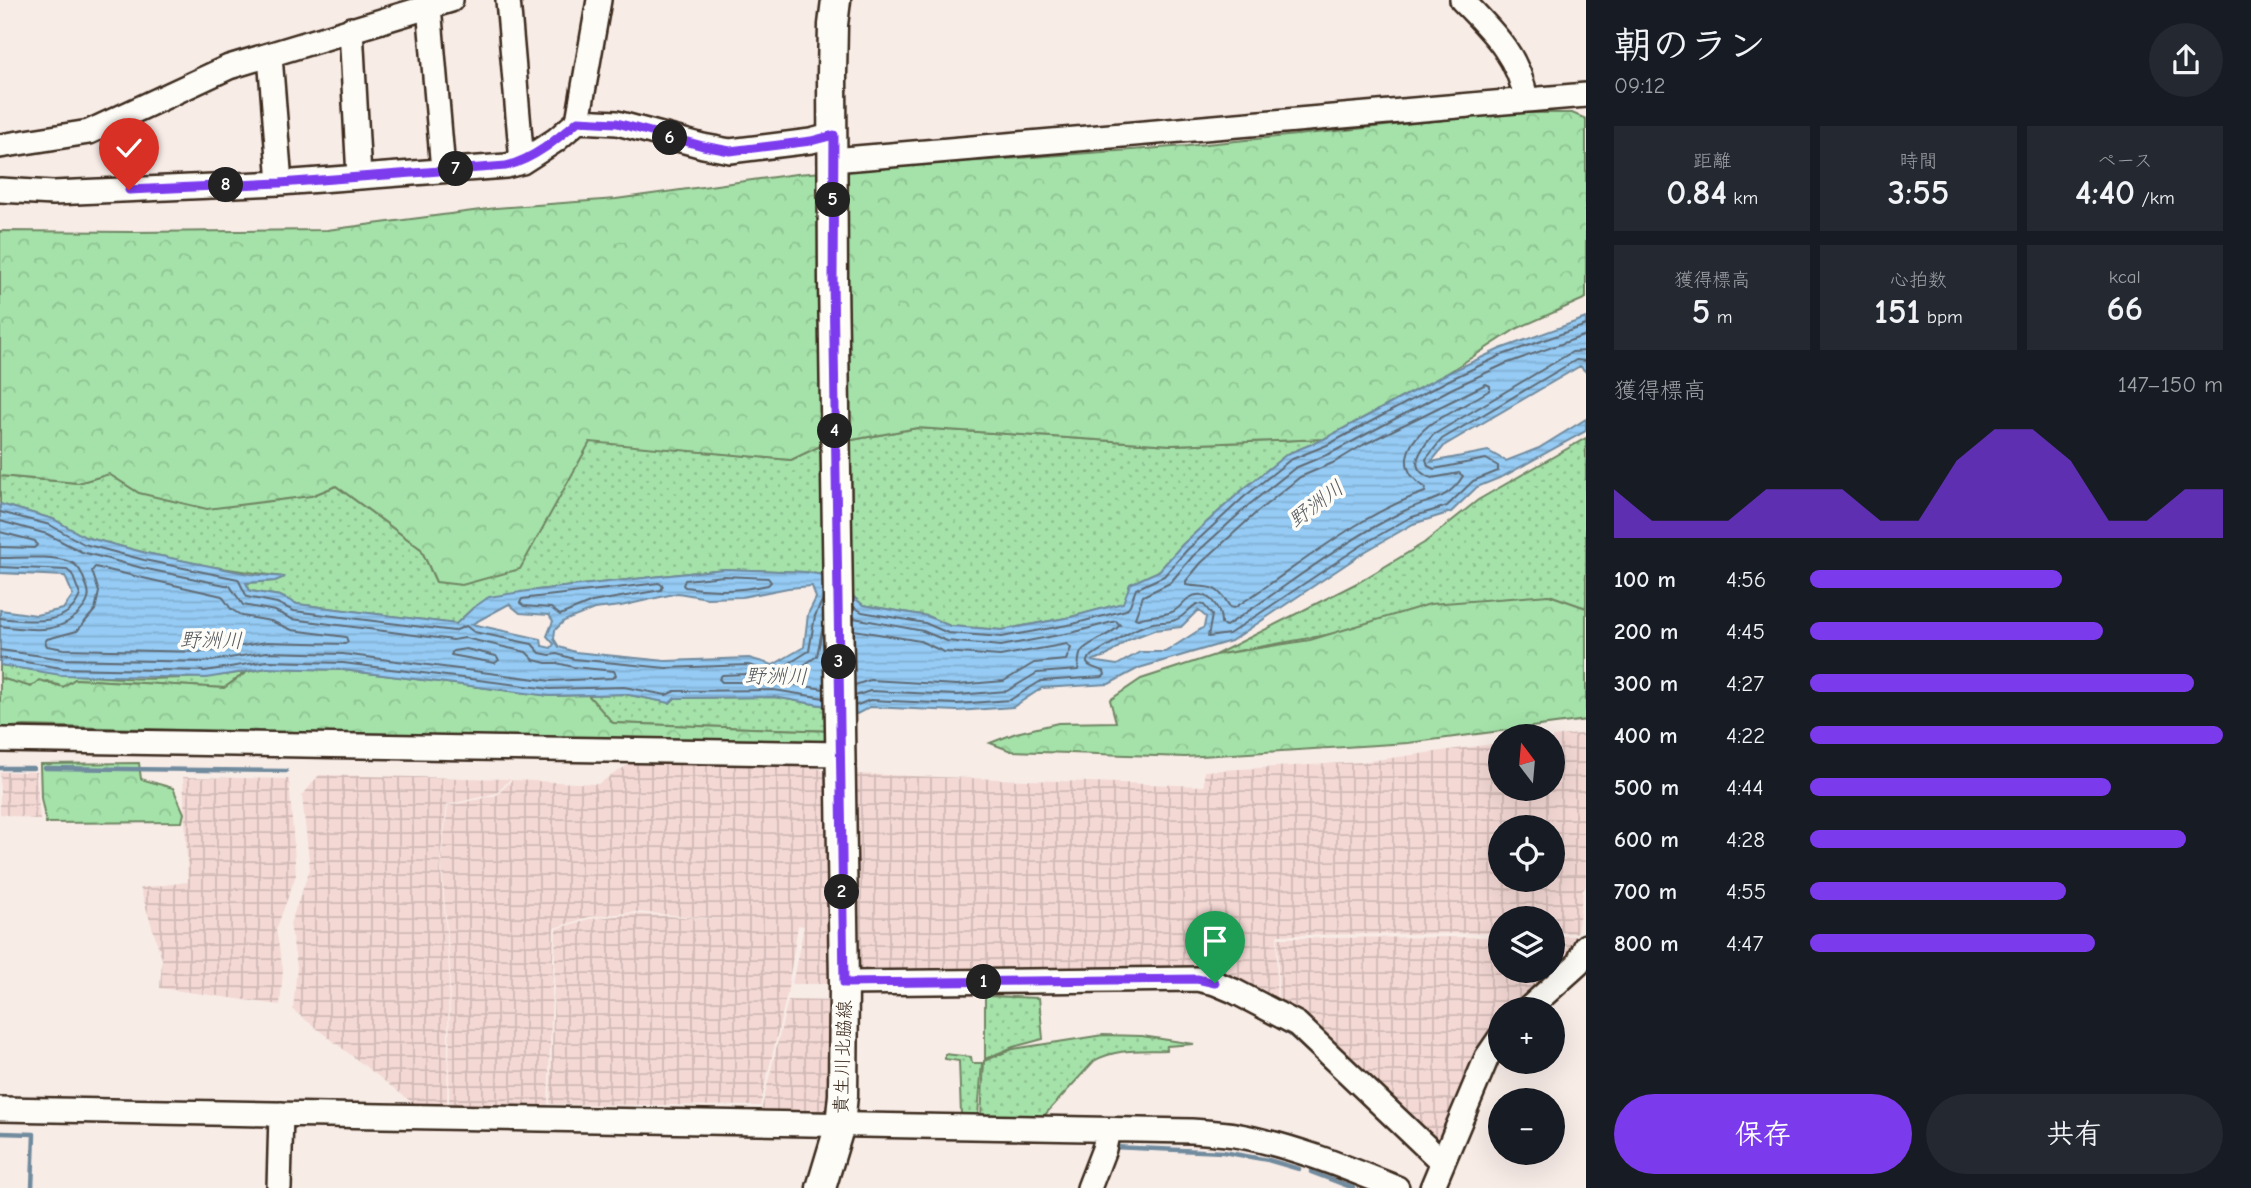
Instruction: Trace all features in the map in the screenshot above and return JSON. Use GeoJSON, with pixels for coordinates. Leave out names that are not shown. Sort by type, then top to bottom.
{"type":"FeatureCollection","features":[{"type":"Feature","properties":{"kind":"main road","name":"貴生川北脇線"},"geometry":{"type":"LineString","coordinates":[[821,1188],[840,1125],[843,1095],[844,983],[833,280],[833,25],[836,0]]}},
{"type":"Feature","properties":{"kind":"street"},"geometry":{"type":"LineString","coordinates":[[508,0],[522,162]]}},
{"type":"Feature","properties":{"kind":"street"},"geometry":{"type":"LineString","coordinates":[[0,190],[53,193],[280,183],[506,166],[522,162],[556,140],[578,121],[599,0]]}},
{"type":"Feature","properties":{"kind":"street"},"geometry":{"type":"LineString","coordinates":[[1462,0],[1514,59],[1523,80],[1526,100]]}},
{"type":"Feature","properties":{"kind":"street"},"geometry":{"type":"LineString","coordinates":[[0,146],[89,132],[229,67],[440,3],[443,170]]}},
{"type":"Feature","properties":{"kind":"street"},"geometry":{"type":"LineString","coordinates":[[351,29],[359,177]]}},
{"type":"Feature","properties":{"kind":"street"},"geometry":{"type":"LineString","coordinates":[[270,56],[280,183]]}},
{"type":"Feature","properties":{"kind":"street"},"geometry":{"type":"LineString","coordinates":[[578,121],[617,123],[730,151],[811,141],[834,148],[1586,95]]}},
{"type":"Feature","properties":{"kind":"street"},"geometry":{"type":"LineString","coordinates":[[0,740],[840,745]]}},
{"type":"Feature","properties":{"kind":"street"},"geometry":{"type":"LineString","coordinates":[[1541,997],[1578,964],[1586,946]]}},
{"type":"Feature","properties":{"kind":"street"},"geometry":{"type":"LineString","coordinates":[[844,983],[1197,979],[1215,983],[1297,1024],[1442,1162]]}},
{"type":"Feature","properties":{"kind":"street"},"geometry":{"type":"LineString","coordinates":[[1432,1188],[1488,1056]]}},
{"type":"Feature","properties":{"kind":"street"},"geometry":{"type":"LineString","coordinates":[[0,1109],[1191,1131],[1235,1135],[1330,1161],[1397,1188]]}},
{"type":"Feature","properties":{"kind":"street"},"geometry":{"type":"LineString","coordinates":[[279,1188],[281,1114]]}},
{"type":"Feature","properties":{"kind":"street"},"geometry":{"type":"LineString","coordinates":[[1089,1188],[1104,1149],[1108,1130]]}},
{"type":"Feature","properties":{"kind":"shaded area"},"geometry":{"type":"Polygon","coordinates":[[[1586,733],[1586,886],[1583,890],[1577,933],[1565,933],[1565,906],[1488,906],[1488,933],[1277,935],[1276,1005],[1233,983],[856,972],[853,962],[855,774],[1204,786],[1204,771],[1362,762],[1488,745],[1488,802],[1564,802],[1565,735],[1586,733]]]}},
{"type":"Feature","properties":{"kind":"shaded area"},"geometry":{"type":"Polygon","coordinates":[[[631,763],[785,763],[821,769],[834,784],[830,984],[792,984],[804,926],[798,925],[787,994],[760,1106],[550,1104],[556,929],[589,919],[632,914],[736,920],[635,912],[589,917],[554,928],[548,1105],[449,1105],[450,966],[441,859],[448,806],[497,795],[512,780],[598,784],[631,763]]]}},
{"type":"Feature","properties":{"kind":"shaded area"},"geometry":{"type":"Polygon","coordinates":[[[0,772],[36,772],[40,820],[0,814],[0,772]]]}},
{"type":"Feature","properties":{"kind":"shaded area"},"geometry":{"type":"Polygon","coordinates":[[[319,775],[510,779],[497,793],[447,805],[440,859],[449,968],[447,1105],[414,1104],[293,1010],[297,967],[290,924],[310,869],[302,796],[319,775]]]}},
{"type":"Feature","properties":{"kind":"shaded area"},"geometry":{"type":"Polygon","coordinates":[[[183,777],[289,779],[296,875],[276,930],[283,970],[280,1005],[160,988],[162,959],[140,888],[188,882],[183,777]]]}},
{"type":"Feature","properties":{"kind":"shaded area"},"geometry":{"type":"Polygon","coordinates":[[[1565,936],[1583,936],[1581,949],[1565,964],[1565,936]]]}},
{"type":"Feature","properties":{"kind":"shaded area"},"geometry":{"type":"Polygon","coordinates":[[[1488,937],[1488,983],[1546,983],[1531,997],[1488,997],[1488,1053],[1445,1141],[1434,1145],[1278,1004],[1278,938],[1488,937]]]}},
{"type":"Feature","properties":{"kind":"shaded area"},"geometry":{"type":"Polygon","coordinates":[[[788,1000],[838,1001],[832,1108],[811,1116],[760,1115],[788,1000]]]}},
{"type":"Feature","properties":{"kind":"green space"},"geometry":{"type":"Polygon","coordinates":[[[1513,113],[1572,113],[1586,119],[1586,298],[1516,329],[1446,374],[1324,439],[1172,445],[917,428],[820,446],[791,460],[590,442],[520,569],[462,585],[436,582],[421,549],[336,486],[311,496],[207,509],[139,493],[109,474],[78,483],[0,476],[0,231],[327,230],[496,208],[616,199],[796,174],[1187,146],[1513,113]]]}},
{"type":"Feature","properties":{"kind":"green space"},"geometry":{"type":"Polygon","coordinates":[[[917,428],[1172,445],[1324,439],[1287,454],[1240,492],[1182,545],[1159,571],[1130,584],[1124,603],[1071,617],[1002,630],[950,626],[927,616],[863,605],[829,576],[805,572],[724,569],[528,591],[473,608],[456,624],[297,604],[280,596],[250,591],[246,583],[275,581],[283,577],[208,566],[146,553],[85,537],[53,519],[0,504],[0,476],[78,483],[109,474],[139,493],[311,496],[336,486],[421,549],[436,582],[520,568],[590,441],[791,460],[820,446],[917,428]]]}},
{"type":"Feature","properties":{"kind":"green space"},"geometry":{"type":"Polygon","coordinates":[[[1586,438],[1586,608],[1549,595],[1215,655],[1359,582],[1424,543],[1478,500],[1586,438]]]}},
{"type":"Feature","properties":{"kind":"green space"},"geometry":{"type":"Polygon","coordinates":[[[1549,595],[1586,608],[1586,720],[1555,724],[1488,724],[1488,733],[1408,743],[1185,757],[1011,751],[990,743],[1016,733],[1058,723],[1116,722],[1110,700],[1141,679],[1215,655],[1310,640],[1430,604],[1549,595]]]}},
{"type":"Feature","properties":{"kind":"green space"},"geometry":{"type":"Polygon","coordinates":[[[0,665],[123,678],[186,678],[246,672],[224,688],[75,679],[63,687],[47,681],[31,687],[0,678],[0,665]]]}},
{"type":"Feature","properties":{"kind":"green space"},"geometry":{"type":"Polygon","coordinates":[[[267,668],[343,670],[550,696],[588,695],[613,723],[832,731],[827,739],[815,746],[25,726],[0,728],[0,678],[31,687],[39,680],[63,687],[75,679],[224,688],[247,672],[267,668]]]}},
{"type":"Feature","properties":{"kind":"green space"},"geometry":{"type":"Polygon","coordinates":[[[624,694],[670,703],[675,698],[774,697],[832,707],[832,731],[612,723],[588,695],[624,694]]]}},
{"type":"Feature","properties":{"kind":"green space"},"geometry":{"type":"Polygon","coordinates":[[[139,763],[141,779],[173,788],[184,813],[182,822],[46,823],[41,798],[40,764],[139,763]]]}},
{"type":"Feature","properties":{"kind":"green space"},"geometry":{"type":"Polygon","coordinates":[[[985,996],[1039,998],[1043,1039],[1013,1047],[985,1059],[985,996]]]}},
{"type":"Feature","properties":{"kind":"green space"},"geometry":{"type":"Polygon","coordinates":[[[1103,1035],[1142,1036],[1194,1044],[1167,1046],[1166,1050],[1120,1052],[1102,1057],[1094,1061],[1042,1118],[981,1118],[984,1061],[1013,1049],[1103,1035]]]}},
{"type":"Feature","properties":{"kind":"green space"},"geometry":{"type":"Polygon","coordinates":[[[945,1054],[971,1057],[972,1063],[982,1063],[978,1115],[961,1115],[959,1061],[945,1059],[945,1054]]]}},
{"type":"Feature","properties":{"kind":"water","name":"野洲川"},"geometry":{"type":"Polygon","coordinates":[[[1586,318],[1586,372],[1580,366],[1445,445],[1431,462],[1488,451],[1506,461],[1539,448],[1586,419],[1586,431],[1504,476],[1477,487],[1451,512],[1413,524],[1366,551],[1231,641],[1139,668],[1109,684],[1042,688],[1013,707],[957,711],[870,707],[857,714],[774,697],[675,698],[670,703],[624,694],[550,696],[343,670],[267,668],[206,678],[61,675],[0,665],[0,610],[36,615],[63,609],[73,595],[65,576],[0,573],[0,504],[53,519],[85,537],[146,553],[249,574],[285,577],[275,581],[246,583],[250,591],[280,596],[297,604],[456,624],[489,597],[724,569],[805,572],[829,576],[863,605],[927,616],[950,626],[1002,630],[1071,617],[1123,603],[1130,584],[1159,571],[1182,545],[1287,454],[1324,439],[1446,374],[1500,349],[1586,318]],[[812,586],[742,597],[707,598],[678,593],[621,606],[594,609],[564,621],[555,630],[554,639],[559,647],[575,652],[666,661],[749,658],[773,665],[804,647],[808,614],[816,598],[812,586]],[[509,604],[472,624],[541,639],[542,646],[551,648],[554,644],[547,636],[553,621],[549,615],[520,613],[509,604]],[[1198,610],[1181,627],[1154,630],[1128,640],[1108,655],[1091,661],[1117,665],[1140,652],[1165,652],[1204,627],[1206,617],[1198,610]]]}},
{"type":"Feature","properties":{"kind":"waterway"},"geometry":{"type":"LineString","coordinates":[[0,768],[33,768]]}},
{"type":"Feature","properties":{"kind":"waterway"},"geometry":{"type":"LineString","coordinates":[[45,768],[286,771]]}},
{"type":"Feature","properties":{"kind":"waterway"},"geometry":{"type":"LineString","coordinates":[[1278,1027],[1290,1034],[1330,1071]]}},
{"type":"Feature","properties":{"kind":"waterway"},"geometry":{"type":"LineString","coordinates":[[0,1133],[34,1134],[32,1188]]}},
{"type":"Feature","properties":{"kind":"waterway"},"geometry":{"type":"LineString","coordinates":[[1113,1147],[1223,1152],[1299,1169]]}},
{"type":"Feature","properties":{"kind":"waterway"},"geometry":{"type":"LineString","coordinates":[[1311,1172],[1353,1188]]}},
{"type":"Feature","properties":{"kind":"route"},"geometry":{"type":"LineString","coordinates":[[129,190],[280,183],[506,166],[522,162],[556,140],[578,121],[617,123],[730,151],[811,141],[834,135],[833,280],[844,983],[1197,979],[1215,983]]}}]}
